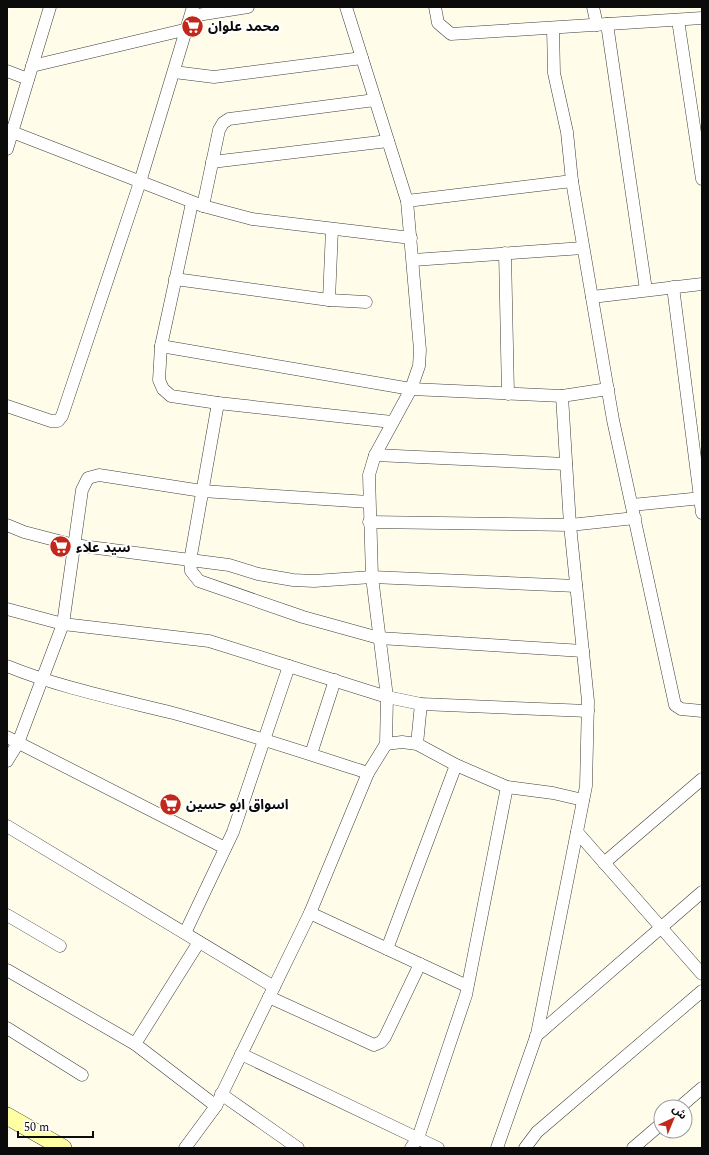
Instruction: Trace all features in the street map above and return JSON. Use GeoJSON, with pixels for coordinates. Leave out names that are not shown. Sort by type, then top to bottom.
{"type":"FeatureCollection","features":[{"type":"Feature","properties":{"kind":"street"},"geometry":{"type":"LineString","coordinates":[[7,149],[9,131],[28,79],[50,7]]}},
{"type":"Feature","properties":{"kind":"street"},"geometry":{"type":"LineString","coordinates":[[7,406],[51,421],[58,421],[62,416],[140,182],[192,12],[248,7]]}},
{"type":"Feature","properties":{"kind":"street"},"geometry":{"type":"LineString","coordinates":[[185,1148],[216,1106],[310,913],[368,772],[386,744],[387,696],[372,577],[369,522],[369,475],[375,455],[411,389],[419,366],[420,350],[407,201],[346,7]]}},
{"type":"Feature","properties":{"kind":"street"},"geometry":{"type":"LineString","coordinates":[[435,7],[438,23],[451,34],[702,18]]}},
{"type":"Feature","properties":{"kind":"street"},"geometry":{"type":"LineString","coordinates":[[592,7],[602,24],[646,290]]}},
{"type":"Feature","properties":{"kind":"street"},"geometry":{"type":"LineString","coordinates":[[678,20],[702,179]]}},
{"type":"Feature","properties":{"kind":"street"},"geometry":{"type":"LineString","coordinates":[[553,28],[554,74],[567,132],[572,181],[613,420],[675,705],[681,709],[702,711]]}},
{"type":"Feature","properties":{"kind":"street"},"geometry":{"type":"LineString","coordinates":[[32,66],[188,29]]}},
{"type":"Feature","properties":{"kind":"street"},"geometry":{"type":"LineString","coordinates":[[174,72],[214,77],[362,58]]}},
{"type":"Feature","properties":{"kind":"street"},"geometry":{"type":"LineString","coordinates":[[7,71],[28,79]]}},
{"type":"Feature","properties":{"kind":"street"},"geometry":{"type":"LineString","coordinates":[[375,100],[229,119],[223,123],[219,130],[212,162],[197,204],[175,279],[161,346],[159,380],[163,389],[171,396],[218,403],[392,422]]}},
{"type":"Feature","properties":{"kind":"street"},"geometry":{"type":"LineString","coordinates":[[9,131],[197,204],[252,219],[411,238]]}},
{"type":"Feature","properties":{"kind":"street"},"geometry":{"type":"LineString","coordinates":[[212,162],[388,141]]}},
{"type":"Feature","properties":{"kind":"street"},"geometry":{"type":"LineString","coordinates":[[407,201],[572,181]]}},
{"type":"Feature","properties":{"kind":"street"},"geometry":{"type":"LineString","coordinates":[[329,300],[332,229]]}},
{"type":"Feature","properties":{"kind":"street"},"geometry":{"type":"LineString","coordinates":[[413,260],[583,248]]}},
{"type":"Feature","properties":{"kind":"street"},"geometry":{"type":"LineString","coordinates":[[505,253],[508,394]]}},
{"type":"Feature","properties":{"kind":"street"},"geometry":{"type":"LineString","coordinates":[[175,279],[329,300],[366,302]]}},
{"type":"Feature","properties":{"kind":"street"},"geometry":{"type":"LineString","coordinates":[[592,296],[702,284]]}},
{"type":"Feature","properties":{"kind":"street"},"geometry":{"type":"LineString","coordinates":[[673,287],[702,513]]}},
{"type":"Feature","properties":{"kind":"street"},"geometry":{"type":"LineString","coordinates":[[161,346],[411,389],[562,396],[608,389]]}},
{"type":"Feature","properties":{"kind":"street"},"geometry":{"type":"LineString","coordinates":[[497,1148],[536,1036],[586,786],[588,711],[570,524],[562,396]]}},
{"type":"Feature","properties":{"kind":"street"},"geometry":{"type":"LineString","coordinates":[[218,403],[190,561],[191,571],[194,576],[205,584],[303,617],[379,638],[583,652]]}},
{"type":"Feature","properties":{"kind":"street"},"geometry":{"type":"LineString","coordinates":[[375,455],[566,464]]}},
{"type":"Feature","properties":{"kind":"street"},"geometry":{"type":"LineString","coordinates":[[7,761],[12,740],[42,680],[63,624],[82,490],[88,478],[99,475],[202,491],[369,502]]}},
{"type":"Feature","properties":{"kind":"street"},"geometry":{"type":"LineString","coordinates":[[632,505],[701,498]]}},
{"type":"Feature","properties":{"kind":"street"},"geometry":{"type":"LineString","coordinates":[[369,522],[570,524],[635,518]]}},
{"type":"Feature","properties":{"kind":"street"},"geometry":{"type":"LineString","coordinates":[[7,525],[24,532],[74,545],[228,566],[258,574],[292,580],[314,581],[372,577],[576,586]]}},
{"type":"Feature","properties":{"kind":"street"},"geometry":{"type":"LineString","coordinates":[[7,609],[63,624],[209,641],[387,696],[421,704],[588,711]]}},
{"type":"Feature","properties":{"kind":"street"},"geometry":{"type":"LineString","coordinates":[[7,666],[42,680],[174,714],[368,772]]}},
{"type":"Feature","properties":{"kind":"street"},"geometry":{"type":"LineString","coordinates":[[185,933],[233,832],[289,666]]}},
{"type":"Feature","properties":{"kind":"street"},"geometry":{"type":"LineString","coordinates":[[311,754],[335,680]]}},
{"type":"Feature","properties":{"kind":"street"},"geometry":{"type":"LineString","coordinates":[[417,744],[421,704]]}},
{"type":"Feature","properties":{"kind":"street"},"geometry":{"type":"LineString","coordinates":[[12,740],[225,848]]}},
{"type":"Feature","properties":{"kind":"street"},"geometry":{"type":"LineString","coordinates":[[386,744],[402,742],[417,744],[456,765],[508,787],[553,793],[583,800]]}},
{"type":"Feature","properties":{"kind":"street"},"geometry":{"type":"LineString","coordinates":[[387,949],[456,765]]}},
{"type":"Feature","properties":{"kind":"street"},"geometry":{"type":"LineString","coordinates":[[604,863],[702,779]]}},
{"type":"Feature","properties":{"kind":"street"},"geometry":{"type":"LineString","coordinates":[[414,1143],[467,986],[508,787]]}},
{"type":"Feature","properties":{"kind":"street"},"geometry":{"type":"LineString","coordinates":[[7,826],[185,933],[271,992],[374,1045],[381,1042],[385,1037],[420,964]]}},
{"type":"Feature","properties":{"kind":"street"},"geometry":{"type":"LineString","coordinates":[[577,832],[702,974]]}},
{"type":"Feature","properties":{"kind":"street"},"geometry":{"type":"LineString","coordinates":[[536,1036],[702,892]]}},
{"type":"Feature","properties":{"kind":"street"},"geometry":{"type":"LineString","coordinates":[[310,913],[467,986]]}},
{"type":"Feature","properties":{"kind":"street"},"geometry":{"type":"LineString","coordinates":[[7,915],[60,946]]}},
{"type":"Feature","properties":{"kind":"street"},"geometry":{"type":"LineString","coordinates":[[135,1044],[199,942]]}},
{"type":"Feature","properties":{"kind":"street"},"geometry":{"type":"LineString","coordinates":[[7,970],[135,1044],[216,1106]]}},
{"type":"Feature","properties":{"kind":"street"},"geometry":{"type":"LineString","coordinates":[[525,1148],[537,1132],[702,990]]}},
{"type":"Feature","properties":{"kind":"street"},"geometry":{"type":"LineString","coordinates":[[7,1028],[82,1075]]}},
{"type":"Feature","properties":{"kind":"street"},"geometry":{"type":"LineString","coordinates":[[241,1054],[414,1143],[438,1148]]}},
{"type":"Feature","properties":{"kind":"street"},"geometry":{"type":"LineString","coordinates":[[689,1099],[702,1088]]}},
{"type":"Feature","properties":{"kind":"street"},"geometry":{"type":"LineString","coordinates":[[221,1094],[285,1144],[298,1148]]}},
{"type":"Feature","properties":{"kind":"street"},"geometry":{"type":"LineString","coordinates":[[8,1118],[62,1148]]}},
{"type":"Feature","properties":{"kind":"street"},"geometry":{"type":"LineString","coordinates":[[633,1148],[653,1131]]}},
{"type":"Feature","properties":{"kind":"place","name":"محمد علوان"},"geometry":{"type":"Point","coordinates":[192,26]}},
{"type":"Feature","properties":{"kind":"place","name":"سيد علاء"},"geometry":{"type":"Point","coordinates":[60,547]}},
{"type":"Feature","properties":{"kind":"place","name":"اسواق ابو حسين"},"geometry":{"type":"Point","coordinates":[171,804]}}]}
